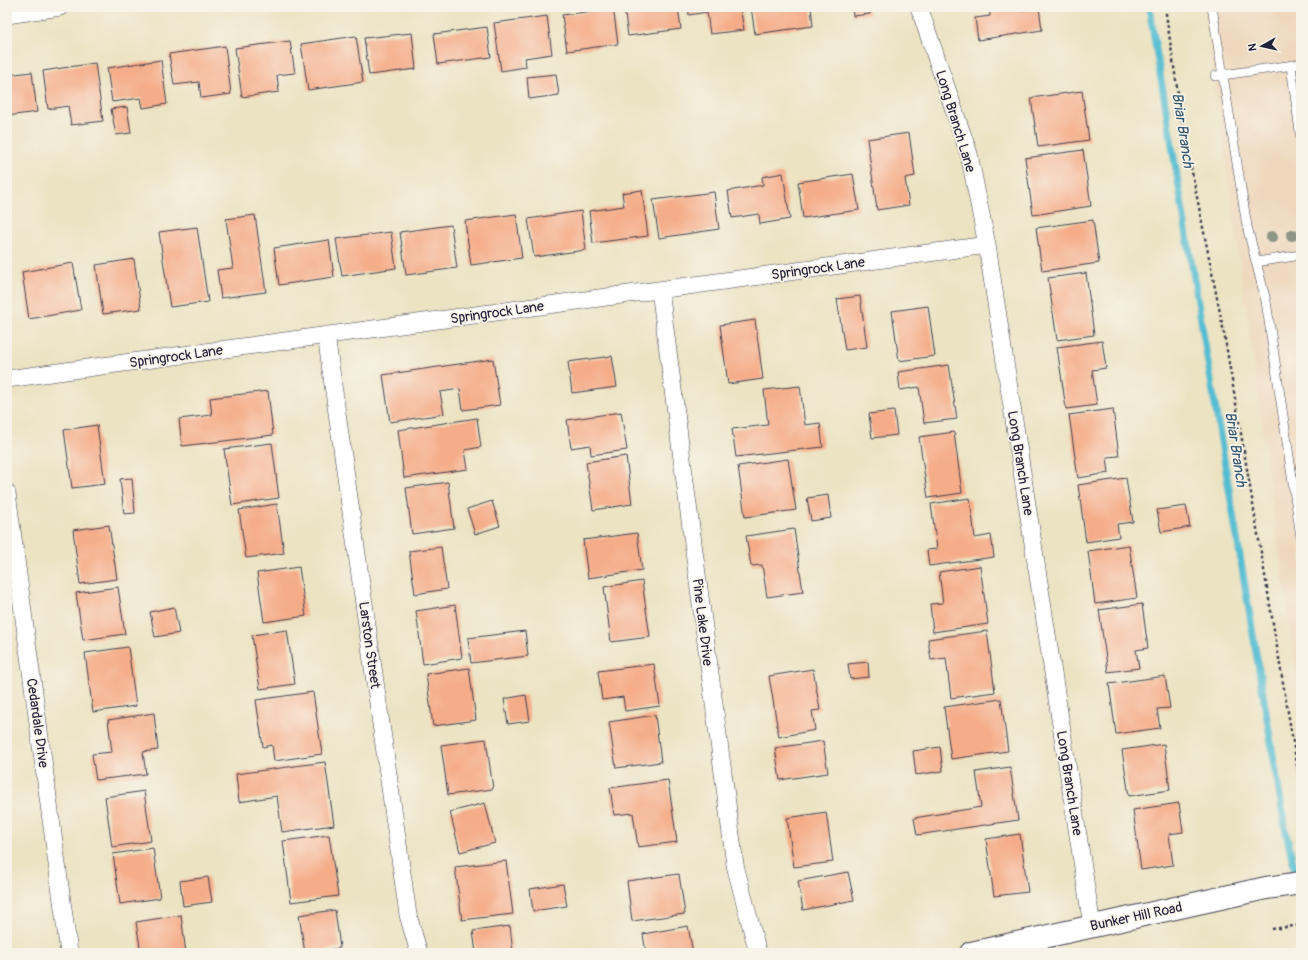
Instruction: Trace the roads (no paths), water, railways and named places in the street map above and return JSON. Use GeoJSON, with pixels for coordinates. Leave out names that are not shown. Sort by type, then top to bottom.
{"type":"FeatureCollection","features":[{"type":"Feature","properties":{"kind":"street"},"geometry":{"type":"LineString","coordinates":[[7,15],[60,7]]}},
{"type":"Feature","properties":{"kind":"street","name":"Long Branch Lane"},"geometry":{"type":"LineString","coordinates":[[918,7],[969,154],[987,245],[1092,926]]}},
{"type":"Feature","properties":{"kind":"street","name":"Springrock Lane"},"geometry":{"type":"LineString","coordinates":[[7,379],[987,245]]}},
{"type":"Feature","properties":{"kind":"street","name":"Pine Lake Drive"},"geometry":{"type":"LineString","coordinates":[[660,290],[735,865],[758,953]]}},
{"type":"Feature","properties":{"kind":"street","name":"Larston Street"},"geometry":{"type":"LineString","coordinates":[[326,335],[408,915],[419,953]]}},
{"type":"Feature","properties":{"kind":"street","name":"Cedardale Drive"},"geometry":{"type":"LineString","coordinates":[[7,492],[69,953]]}},
{"type":"Feature","properties":{"kind":"street","name":"Bunker Hill Road"},"geometry":{"type":"LineString","coordinates":[[971,953],[1266,888],[1301,883]]}},
{"type":"Feature","properties":{"kind":"lane"},"geometry":{"type":"LineString","coordinates":[[1212,7],[1219,75],[1247,226],[1266,301],[1301,537]]}},
{"type":"Feature","properties":{"kind":"lane"},"geometry":{"type":"LineString","coordinates":[[1219,75],[1301,64]]}},
{"type":"Feature","properties":{"kind":"lane"},"geometry":{"type":"LineString","coordinates":[[1291,66],[1301,139]]}},
{"type":"Feature","properties":{"kind":"lane"},"geometry":{"type":"LineString","coordinates":[[1256,262],[1301,255]]}},
{"type":"Feature","properties":{"kind":"waterway","name":"Briar Branch"},"geometry":{"type":"LineString","coordinates":[[1149,7],[1286,833],[1301,895]]}}]}
